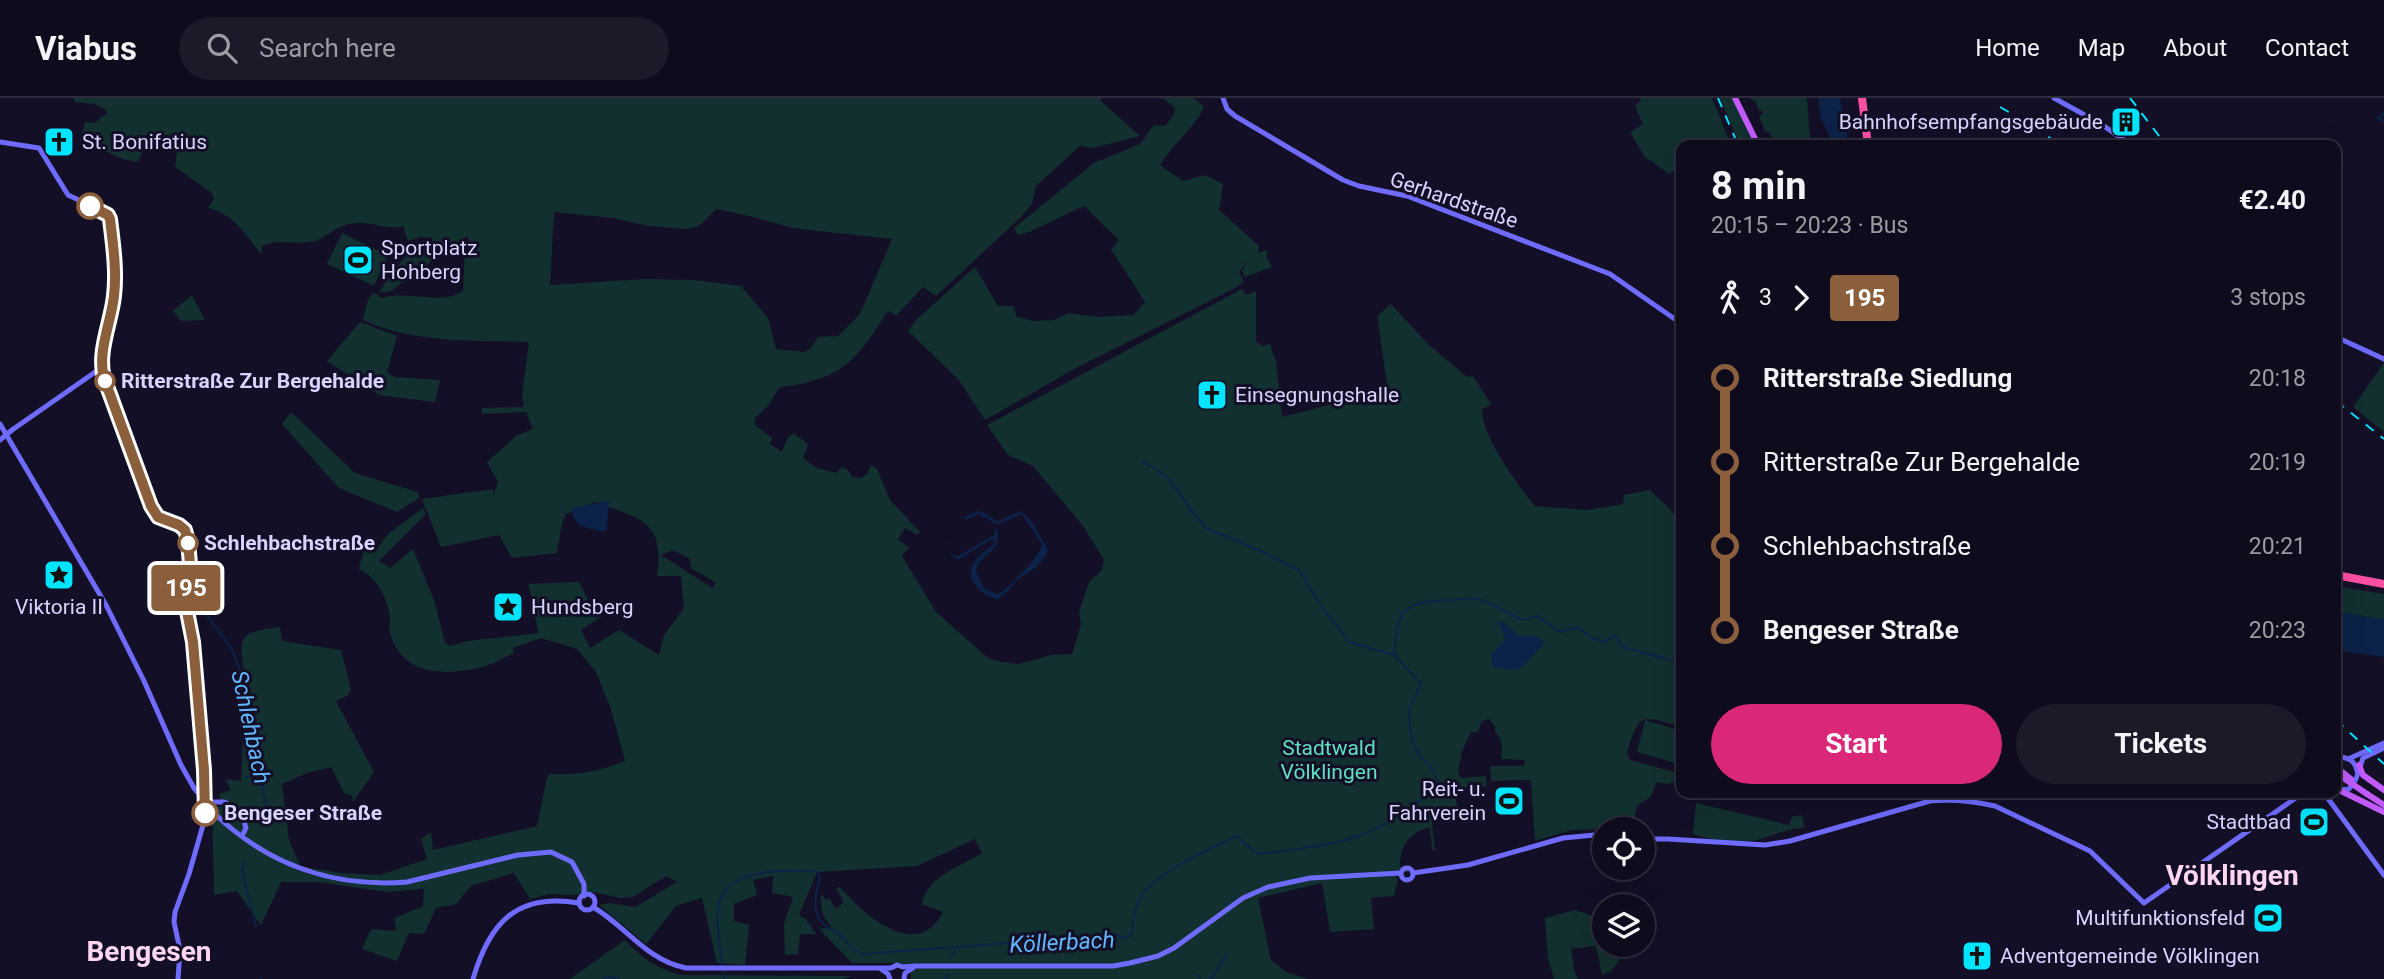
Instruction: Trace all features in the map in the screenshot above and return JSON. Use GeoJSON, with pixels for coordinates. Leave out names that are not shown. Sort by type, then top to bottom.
{"type":"FeatureCollection","features":[{"type":"Feature","properties":{"kind":"highway"},"geometry":{"type":"LineString","coordinates":[[1864,98],[1870,140]]}},
{"type":"Feature","properties":{"kind":"highway"},"geometry":{"type":"LineString","coordinates":[[2341,578],[2383,586]]}},
{"type":"Feature","properties":{"kind":"highway"},"geometry":{"type":"LineString","coordinates":[[2341,578],[2383,586]]}},
{"type":"Feature","properties":{"kind":"main road"},"geometry":{"type":"LineString","coordinates":[[1735,98],[1756,140]]}},
{"type":"Feature","properties":{"kind":"main road"},"geometry":{"type":"LineString","coordinates":[[2359,765],[2363,775],[2384,790]]}},
{"type":"Feature","properties":{"kind":"main road"},"geometry":{"type":"LineString","coordinates":[[2341,771],[2368,793]]}},
{"type":"Feature","properties":{"kind":"main road"},"geometry":{"type":"LineString","coordinates":[[2341,776],[2384,803]]}},
{"type":"Feature","properties":{"kind":"main road"},"geometry":{"type":"LineString","coordinates":[[2341,792],[2384,812]]}},
{"type":"Feature","properties":{"kind":"street","name":"Gerhardstraße"},"geometry":{"type":"LineString","coordinates":[[1223,98],[1227,109],[1235,116],[1343,180],[1414,198],[1611,274],[1676,320]]}},
{"type":"Feature","properties":{"kind":"street"},"geometry":{"type":"LineString","coordinates":[[2054,98],[2124,140]]}},
{"type":"Feature","properties":{"kind":"street"},"geometry":{"type":"LineString","coordinates":[[0,142],[40,148],[68,195],[100,210],[110,219],[114,254],[114,294],[101,368],[151,506],[158,517],[185,530],[191,576],[184,596],[193,642],[205,802],[201,834],[175,912],[180,958],[178,979]]}},
{"type":"Feature","properties":{"kind":"street"},"geometry":{"type":"LineString","coordinates":[[2341,339],[2384,359]]}},
{"type":"Feature","properties":{"kind":"street"},"geometry":{"type":"LineString","coordinates":[[0,440],[101,368]]}},
{"type":"Feature","properties":{"kind":"street"},"geometry":{"type":"LineString","coordinates":[[0,424],[106,605],[194,788],[216,815],[267,854],[298,869],[355,880],[390,883],[431,877],[518,855],[551,852],[572,862],[584,884],[584,896],[579,902]]}},
{"type":"Feature","properties":{"kind":"street"},"geometry":{"type":"LineString","coordinates":[[2341,757],[2384,746]]}},
{"type":"Feature","properties":{"kind":"street"},"geometry":{"type":"LineString","coordinates":[[2341,790],[2349,789],[2357,776],[2359,765],[2366,756],[2384,746]]}},
{"type":"Feature","properties":{"kind":"street"},"geometry":{"type":"LineString","coordinates":[[2341,758],[2355,765],[2357,776]]}},
{"type":"Feature","properties":{"kind":"street"},"geometry":{"type":"LineString","coordinates":[[1655,838],[1765,845],[1790,841],[1930,800],[1980,802],[1995,806],[2090,851],[2144,903],[2296,798]]}},
{"type":"Feature","properties":{"kind":"street"},"geometry":{"type":"LineString","coordinates":[[2328,798],[2384,875]]}},
{"type":"Feature","properties":{"kind":"street"},"geometry":{"type":"LineString","coordinates":[[2331,798],[2333,803]]}},
{"type":"Feature","properties":{"kind":"street"},"geometry":{"type":"LineString","coordinates":[[205,802],[224,802],[241,811],[246,828],[242,836]]}},
{"type":"Feature","properties":{"kind":"street"},"geometry":{"type":"LineString","coordinates":[[579,902],[584,909],[593,907],[623,929],[647,952],[667,963],[686,968],[878,968],[890,973],[897,965],[904,973],[926,966],[1113,966],[1147,959],[1183,943],[1243,898],[1268,887],[1310,878],[1401,873],[1401,877],[1406,880],[1410,879],[1413,873],[1459,867],[1553,840],[1592,834]]}},
{"type":"Feature","properties":{"kind":"street"},"geometry":{"type":"LineString","coordinates":[[584,896],[592,896],[595,902],[593,907]]}},
{"type":"Feature","properties":{"kind":"street"},"geometry":{"type":"LineString","coordinates":[[472,979],[485,943],[510,914],[546,901],[579,902]]}},
{"type":"Feature","properties":{"kind":"green space","name":"Stadtwald Völklingen"},"geometry":{"type":"Polygon","coordinates":[[[73,98],[1101,98],[1101,101],[1140,136],[1093,148],[1080,146],[1036,186],[1032,204],[1020,218],[936,296],[923,287],[896,316],[888,311],[856,355],[833,373],[801,384],[780,387],[768,406],[755,418],[755,425],[772,438],[770,444],[782,452],[787,439],[793,433],[808,444],[803,458],[817,468],[836,473],[842,467],[849,471],[852,477],[861,478],[867,474],[871,465],[877,469],[890,500],[920,532],[918,535],[905,528],[898,539],[909,548],[902,556],[936,612],[988,658],[1018,664],[1052,655],[1072,654],[1081,624],[1079,612],[1089,582],[1102,570],[1104,560],[1084,527],[1033,466],[1008,455],[987,425],[1242,289],[1246,295],[1256,291],[1256,341],[1263,346],[1270,344],[1276,362],[1282,417],[1388,390],[1377,316],[1391,304],[1429,345],[1467,377],[1473,376],[1491,404],[1482,410],[1494,447],[1535,506],[1587,510],[1623,504],[1624,495],[1650,490],[1676,515],[1676,725],[1658,720],[1644,720],[1635,729],[1627,752],[1630,760],[1676,772],[1676,782],[1667,784],[1657,782],[1650,797],[1637,806],[1635,817],[1592,817],[1592,830],[1571,830],[1535,841],[1531,781],[1491,781],[1490,766],[1524,766],[1525,760],[1501,759],[1502,744],[1495,732],[1495,726],[1489,719],[1482,721],[1478,732],[1471,732],[1462,751],[1458,772],[1461,778],[1486,776],[1487,786],[1465,787],[1457,791],[1456,801],[1460,813],[1446,814],[1432,822],[1435,851],[1432,849],[1430,828],[1417,832],[1407,841],[1401,853],[1400,867],[1409,867],[1408,872],[1392,873],[1398,879],[1394,896],[1371,898],[1374,929],[1330,932],[1322,883],[1258,898],[1271,960],[1286,972],[1308,979],[911,979],[910,963],[852,963],[819,929],[832,927],[822,912],[821,894],[826,900],[829,898],[836,909],[844,902],[836,888],[840,887],[862,909],[890,929],[905,934],[919,933],[932,927],[943,912],[922,904],[925,895],[937,879],[982,853],[975,839],[917,866],[817,872],[799,915],[806,919],[816,934],[800,934],[798,954],[785,955],[784,924],[793,897],[772,893],[773,876],[753,880],[757,895],[734,904],[734,921],[749,925],[745,965],[717,963],[702,898],[676,906],[646,944],[599,905],[610,903],[635,907],[677,882],[666,876],[633,897],[621,898],[593,892],[549,894],[530,899],[514,873],[471,886],[456,904],[436,908],[424,934],[409,933],[397,961],[362,949],[371,929],[396,931],[395,918],[423,906],[424,889],[387,892],[319,882],[281,882],[261,925],[237,891],[214,895],[212,806],[222,807],[219,794],[231,790],[225,779],[241,781],[243,736],[238,675],[245,677],[242,645],[248,635],[280,627],[282,641],[341,650],[351,690],[348,695],[336,701],[374,772],[353,802],[352,796],[344,793],[331,767],[307,773],[282,784],[289,840],[300,866],[341,873],[380,875],[427,859],[421,839],[431,832],[433,850],[537,826],[549,774],[588,772],[625,761],[611,709],[596,672],[577,649],[541,638],[513,648],[514,653],[492,663],[465,671],[438,672],[414,665],[396,647],[389,628],[388,606],[382,593],[375,581],[359,569],[363,552],[375,552],[388,534],[423,508],[426,514],[379,561],[390,568],[413,549],[434,600],[445,643],[450,646],[467,641],[539,633],[528,584],[579,582],[592,608],[602,616],[581,630],[590,648],[619,630],[659,655],[664,635],[684,608],[681,576],[657,576],[657,543],[646,524],[595,502],[566,514],[557,553],[512,558],[499,535],[441,547],[422,499],[493,489],[493,496],[498,482],[487,462],[516,436],[533,429],[526,412],[482,414],[482,408],[524,407],[522,396],[529,342],[424,337],[383,328],[363,320],[373,292],[382,298],[434,298],[463,291],[465,253],[470,243],[467,236],[391,291],[378,293],[409,251],[434,248],[432,238],[421,237],[408,241],[403,226],[351,224],[316,241],[281,242],[262,246],[261,254],[232,220],[208,208],[214,199],[212,193],[175,167],[177,153],[157,142],[147,141],[138,162],[123,159],[80,140],[85,122],[95,123],[107,113],[105,109],[93,104],[75,102],[73,98]],[[716,209],[699,226],[686,229],[554,212],[550,285],[644,279],[693,280],[741,286],[768,318],[776,349],[804,352],[810,349],[818,337],[838,336],[860,314],[892,239],[792,228],[716,209]],[[673,550],[661,555],[712,588],[716,583],[691,568],[690,559],[673,550]]]}},
{"type":"Feature","properties":{"kind":"green space"},"geometry":{"type":"Polygon","coordinates":[[[1163,98],[1193,98],[1204,106],[1196,121],[1160,165],[1183,181],[1205,175],[1223,184],[1219,210],[1259,246],[1258,253],[1267,250],[1267,258],[1272,267],[1245,277],[1242,271],[1249,259],[1239,272],[1244,282],[1235,288],[1076,368],[985,420],[959,380],[908,331],[917,319],[975,267],[998,306],[1013,306],[1017,317],[1034,321],[1053,320],[1069,313],[1097,317],[1133,315],[1145,302],[1111,249],[1119,240],[1084,206],[1029,232],[1018,235],[1014,228],[1094,163],[1140,144],[1154,125],[1165,126],[1175,108],[1163,98]]]}},
{"type":"Feature","properties":{"kind":"green space"},"geometry":{"type":"Polygon","coordinates":[[[1640,98],[1712,98],[1729,140],[1676,140],[1676,170],[1669,174],[1645,157],[1630,132],[1643,124],[1635,106],[1640,98]]]}},
{"type":"Feature","properties":{"kind":"green space"},"geometry":{"type":"Polygon","coordinates":[[[1720,98],[1732,98],[1753,140],[1738,140],[1720,98]]]}},
{"type":"Feature","properties":{"kind":"green space"},"geometry":{"type":"Polygon","coordinates":[[[1750,98],[1807,98],[1810,139],[1772,140],[1768,131],[1765,132],[1759,116],[1763,114],[1762,110],[1759,111],[1756,102],[1750,98]]]}},
{"type":"Feature","properties":{"kind":"green space","name":"Sportplatz Hohberg"},"geometry":{"type":"Polygon","coordinates":[[[342,233],[388,255],[374,286],[327,264],[342,233]]]}},
{"type":"Feature","properties":{"kind":"green space"},"geometry":{"type":"Polygon","coordinates":[[[192,295],[205,320],[181,321],[173,311],[192,295]]]}},
{"type":"Feature","properties":{"kind":"green space"},"geometry":{"type":"Polygon","coordinates":[[[360,322],[397,336],[387,372],[394,377],[440,380],[435,402],[379,395],[327,361],[360,322]]]}},
{"type":"Feature","properties":{"kind":"green space"},"geometry":{"type":"Polygon","coordinates":[[[2384,363],[2384,432],[2353,407],[2384,363]]]}},
{"type":"Feature","properties":{"kind":"green space"},"geometry":{"type":"Polygon","coordinates":[[[291,412],[355,473],[418,492],[419,498],[397,512],[339,488],[282,424],[291,412]]]}},
{"type":"Feature","properties":{"kind":"green space"},"geometry":{"type":"Polygon","coordinates":[[[2341,587],[2384,594],[2384,620],[2341,612],[2341,587]]]}},
{"type":"Feature","properties":{"kind":"green space"},"geometry":{"type":"Polygon","coordinates":[[[1645,720],[1676,729],[1676,763],[1637,752],[1645,720]]]}},
{"type":"Feature","properties":{"kind":"green space"},"geometry":{"type":"Polygon","coordinates":[[[1696,803],[1789,825],[1792,817],[1802,815],[1805,828],[1754,840],[1707,838],[1693,834],[1696,803]]]}},
{"type":"Feature","properties":{"kind":"green space"},"geometry":{"type":"Polygon","coordinates":[[[1575,910],[1592,916],[1592,946],[1571,949],[1578,979],[1554,979],[1548,958],[1545,918],[1575,910]]]}},
{"type":"Feature","properties":{"kind":"green space"},"geometry":{"type":"Polygon","coordinates":[[[625,940],[650,962],[680,975],[852,976],[842,979],[570,979],[625,940]]]}},
{"type":"Feature","properties":{"kind":"green space"},"geometry":{"type":"Polygon","coordinates":[[[1598,957],[1620,959],[1611,971],[1602,975],[1598,957]]]}},
{"type":"Feature","properties":{"kind":"water"},"geometry":{"type":"Polygon","coordinates":[[[1818,98],[1840,98],[1848,140],[1829,140],[1821,119],[1818,98]]]}},
{"type":"Feature","properties":{"kind":"water"},"geometry":{"type":"Polygon","coordinates":[[[609,501],[607,529],[604,532],[582,526],[574,519],[572,508],[609,501]]]}},
{"type":"Feature","properties":{"kind":"water"},"geometry":{"type":"Polygon","coordinates":[[[978,511],[997,522],[1021,511],[1032,522],[1048,550],[1037,566],[996,599],[981,591],[971,576],[975,561],[994,544],[994,540],[958,560],[951,552],[956,557],[994,535],[995,529],[998,530],[997,545],[978,564],[976,571],[984,588],[997,594],[1023,572],[1042,544],[1022,514],[997,525],[979,514],[968,519],[962,518],[978,511]]]}},
{"type":"Feature","properties":{"kind":"water"},"geometry":{"type":"Polygon","coordinates":[[[2341,612],[2384,620],[2384,657],[2341,651],[2341,612]]]}},
{"type":"Feature","properties":{"kind":"water"},"geometry":{"type":"Polygon","coordinates":[[[1497,621],[1504,622],[1518,636],[1534,635],[1544,641],[1520,668],[1512,670],[1493,667],[1491,654],[1505,637],[1497,621]]]}},
{"type":"Feature","properties":{"kind":"waterway"},"geometry":{"type":"LineString","coordinates":[[2384,113],[2378,118],[2384,121]]}},
{"type":"Feature","properties":{"kind":"waterway"},"geometry":{"type":"LineString","coordinates":[[1143,461],[1150,466]]}},
{"type":"Feature","properties":{"kind":"waterway"},"geometry":{"type":"LineString","coordinates":[[1152,467],[1167,477],[1205,528],[1259,550],[1300,571],[1320,605],[1349,642],[1394,655]]}},
{"type":"Feature","properties":{"kind":"waterway","name":"Köllerbach"},"geometry":{"type":"LineString","coordinates":[[724,979],[718,907],[723,894],[732,885],[758,874],[774,871],[817,872],[820,877],[815,904],[818,917],[828,928],[863,954],[1116,935],[1126,938],[1132,934],[1138,902],[1155,882],[1182,863],[1237,836],[1257,854],[1335,843],[1371,831],[1388,822],[1427,796],[1438,785],[1434,774],[1415,747],[1411,733],[1410,708],[1421,683],[1394,655],[1401,617],[1413,605],[1478,599],[1523,620],[1537,616],[1560,632],[1577,627],[1592,638],[1606,642],[1615,635],[1623,647],[1676,661]]}},
{"type":"Feature","properties":{"kind":"waterway","name":"Schlehbach"},"geometry":{"type":"LineString","coordinates":[[197,602],[232,649],[243,678],[270,821]]}},
{"type":"Feature","properties":{"kind":"waterway"},"geometry":{"type":"LineString","coordinates":[[247,777],[259,773]]}},
{"type":"Feature","properties":{"kind":"waterway","name":"Schlehbach"},"geometry":{"type":"LineString","coordinates":[[244,861],[242,871],[256,926]]}},
{"type":"Feature","properties":{"kind":"waterway"},"geometry":{"type":"LineString","coordinates":[[950,958],[957,947]]}},
{"type":"Feature","properties":{"kind":"waterway"},"geometry":{"type":"LineString","coordinates":[[1211,979],[1227,954]]}},
{"type":"Feature","properties":{"kind":"waterway"},"geometry":{"type":"LineString","coordinates":[[945,979],[949,975]]}},
{"type":"Feature","properties":{"kind":"waterway"},"geometry":{"type":"LineString","coordinates":[[1198,975],[1200,979]]}},
{"type":"Feature","properties":{"kind":"waterway","name":"Köllerbach"},"geometry":{"type":"LineString","coordinates":[[603,979],[619,979]]}},
{"type":"Feature","properties":{"kind":"railway"},"geometry":{"type":"LineString","coordinates":[[1718,98],[1736,140]]}},
{"type":"Feature","properties":{"kind":"railway"},"geometry":{"type":"LineString","coordinates":[[2130,98],[2162,140]]}},
{"type":"Feature","properties":{"kind":"railway"},"geometry":{"type":"LineString","coordinates":[[2000,107],[2045,133],[2051,140]]}},
{"type":"Feature","properties":{"kind":"railway"},"geometry":{"type":"LineString","coordinates":[[2341,405],[2384,439]]}},
{"type":"Feature","properties":{"kind":"railway"},"geometry":{"type":"LineString","coordinates":[[2341,725],[2384,764]]}},
{"type":"Feature","properties":{"kind":"bus line","name":"195"},"geometry":{"type":"LineString","coordinates":[[90,206],[108,215],[114,254],[114,294],[101,363],[104,378],[139,479],[154,512],[158,517],[185,530],[188,541],[191,576],[184,596],[193,642],[205,813]]}},
{"type":"Feature","properties":{"kind":"place","name":"Bahnhofsempfangsgebäude"},"geometry":{"type":"Point","coordinates":[2126,122]}},
{"type":"Feature","properties":{"kind":"place","name":"St. Bonifatius"},"geometry":{"type":"Point","coordinates":[59,142]}},
{"type":"Feature","properties":{"kind":"place","name":"Sportplatz Hohberg"},"geometry":{"type":"Point","coordinates":[358,260]}},
{"type":"Feature","properties":{"kind":"place","name":"Ritterstraße Zur Bergehalde"},"geometry":{"type":"Point","coordinates":[105,381]}},
{"type":"Feature","properties":{"kind":"place","name":"Einsegnungshalle"},"geometry":{"type":"Point","coordinates":[1212,395]}},
{"type":"Feature","properties":{"kind":"place","name":"Schlehbachstraße"},"geometry":{"type":"Point","coordinates":[188,543]}},
{"type":"Feature","properties":{"kind":"place","name":"Viktoria II"},"geometry":{"type":"Point","coordinates":[59,575]}},
{"type":"Feature","properties":{"kind":"place","name":"Hundsberg"},"geometry":{"type":"Point","coordinates":[508,607]}},
{"type":"Feature","properties":{"kind":"place","name":"Reit- u. Fahrverein"},"geometry":{"type":"Point","coordinates":[1509,801]}},
{"type":"Feature","properties":{"kind":"place","name":"Bengeser Straße"},"geometry":{"type":"Point","coordinates":[205,813]}},
{"type":"Feature","properties":{"kind":"place","name":"Stadtbad"},"geometry":{"type":"Point","coordinates":[2314,822]}},
{"type":"Feature","properties":{"kind":"place","name":"Multifunktionsfeld"},"geometry":{"type":"Point","coordinates":[2268,918]}},
{"type":"Feature","properties":{"kind":"place","name":"Adventgemeinde Völklingen"},"geometry":{"type":"Point","coordinates":[1977,956]}},
{"type":"Feature","properties":{"kind":"district","name":"Völklingen"},"geometry":{"type":"Point","coordinates":[2232,875]}},
{"type":"Feature","properties":{"kind":"district","name":"Bengesen"},"geometry":{"type":"Point","coordinates":[149,951]}}]}
